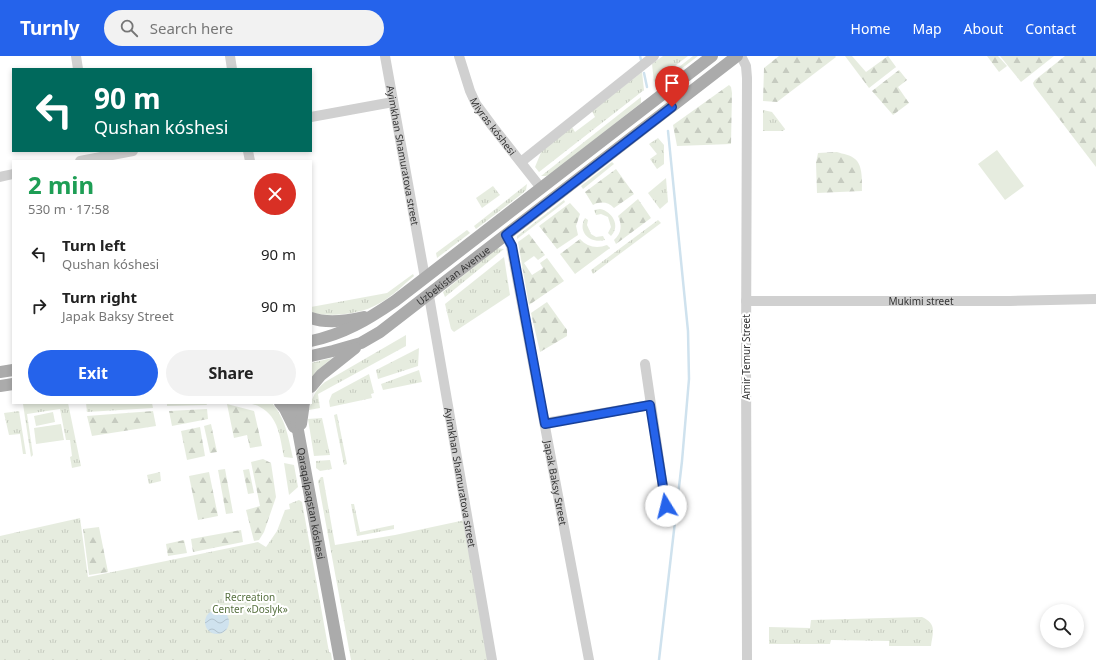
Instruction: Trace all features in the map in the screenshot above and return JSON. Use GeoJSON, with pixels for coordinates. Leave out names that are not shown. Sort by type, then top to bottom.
{"type":"FeatureCollection","features":[{"type":"Feature","properties":{"kind":"main road","name":"Uzbekistan Avenue"},"geometry":{"type":"LineString","coordinates":[[312,341],[347,330],[377,314],[712,56]]}},
{"type":"Feature","properties":{"kind":"main road","name":"Uzbekistan Avenue"},"geometry":{"type":"LineString","coordinates":[[312,356],[362,343],[380,332],[429,296],[737,56]]}},
{"type":"Feature","properties":{"kind":"main road"},"geometry":{"type":"LineString","coordinates":[[312,318],[332,322],[356,319],[377,314]]}},
{"type":"Feature","properties":{"kind":"main road"},"geometry":{"type":"LineString","coordinates":[[312,386],[321,375],[362,343]]}},
{"type":"Feature","properties":{"kind":"main road"},"geometry":{"type":"LineString","coordinates":[[0,372],[12,370]]}},
{"type":"Feature","properties":{"kind":"main road"},"geometry":{"type":"LineString","coordinates":[[0,386],[12,384]]}},
{"type":"Feature","properties":{"kind":"main road"},"geometry":{"type":"LineString","coordinates":[[281,404],[285,409],[300,439]]}},
{"type":"Feature","properties":{"kind":"main road","name":"Qaraqalpaqstan kóshesi"},"geometry":{"type":"LineString","coordinates":[[294,404],[340,660]]}},
{"type":"Feature","properties":{"kind":"main road"},"geometry":{"type":"LineString","coordinates":[[300,439],[304,404]]}},
{"type":"Feature","properties":{"kind":"street"},"geometry":{"type":"LineString","coordinates":[[76,56],[78,68]]}},
{"type":"Feature","properties":{"kind":"street"},"geometry":{"type":"LineString","coordinates":[[230,56],[232,68]]}},
{"type":"Feature","properties":{"kind":"street","name":"Ayimkhan Shamuratova street"},"geometry":{"type":"LineString","coordinates":[[384,56],[425,278]]}},
{"type":"Feature","properties":{"kind":"street","name":"Miyras kóshesi"},"geometry":{"type":"LineString","coordinates":[[459,56],[470,92],[476,104],[541,188]]}},
{"type":"Feature","properties":{"kind":"street"},"geometry":{"type":"LineString","coordinates":[[521,162],[654,56]]}},
{"type":"Feature","properties":{"kind":"street","name":"Amir Temur Street"},"geometry":{"type":"LineString","coordinates":[[741,56],[746,66],[748,660]]}},
{"type":"Feature","properties":{"kind":"street"},"geometry":{"type":"LineString","coordinates":[[312,117],[392,102]]}},
{"type":"Feature","properties":{"kind":"street"},"geometry":{"type":"LineString","coordinates":[[84,160],[127,152]]}},
{"type":"Feature","properties":{"kind":"street"},"geometry":{"type":"LineString","coordinates":[[0,177],[12,174]]}},
{"type":"Feature","properties":{"kind":"street","name":"Japak Baksy Street"},"geometry":{"type":"LineString","coordinates":[[506,235],[512,246],[589,660]]}},
{"type":"Feature","properties":{"kind":"street","name":"Ayimkhan Shamuratova street"},"geometry":{"type":"LineString","coordinates":[[429,296],[492,660]]}},
{"type":"Feature","properties":{"kind":"street","name":"Mukimi street"},"geometry":{"type":"LineString","coordinates":[[746,301],[1096,299]]}},
{"type":"Feature","properties":{"kind":"street"},"geometry":{"type":"LineString","coordinates":[[644,364],[666,506]]}},
{"type":"Feature","properties":{"kind":"street"},"geometry":{"type":"LineString","coordinates":[[545,424],[650,405]]}},
{"type":"Feature","properties":{"kind":"green space"},"geometry":{"type":"Polygon","coordinates":[[[663,56],[688,56],[654,82],[652,64],[663,56]]]}},
{"type":"Feature","properties":{"kind":"green space"},"geometry":{"type":"Polygon","coordinates":[[[693,56],[698,56],[659,86],[656,85],[693,56]]]}},
{"type":"Feature","properties":{"kind":"green space"},"geometry":{"type":"Polygon","coordinates":[[[779,56],[836,57],[777,102],[763,101],[764,68],[779,56]]]}},
{"type":"Feature","properties":{"kind":"green space"},"geometry":{"type":"Polygon","coordinates":[[[845,56],[852,56],[866,72],[888,56],[896,67],[869,88],[845,56]]]}},
{"type":"Feature","properties":{"kind":"green space"},"geometry":{"type":"Polygon","coordinates":[[[987,56],[998,56],[1007,66],[999,72],[987,56]]]}},
{"type":"Feature","properties":{"kind":"green space"},"geometry":{"type":"Polygon","coordinates":[[[1000,56],[1054,56],[1021,82],[1000,56]]]}},
{"type":"Feature","properties":{"kind":"green space"},"geometry":{"type":"Polygon","coordinates":[[[1065,56],[1096,56],[1096,167],[1033,83],[1065,56]]]}},
{"type":"Feature","properties":{"kind":"green space"},"geometry":{"type":"Polygon","coordinates":[[[899,70],[907,80],[898,87],[909,103],[893,115],[872,91],[899,70]]]}},
{"type":"Feature","properties":{"kind":"green space"},"geometry":{"type":"Polygon","coordinates":[[[642,72],[644,90],[539,172],[535,167],[542,150],[572,127],[575,132],[595,117],[592,111],[642,72]]]}},
{"type":"Feature","properties":{"kind":"green space"},"geometry":{"type":"Polygon","coordinates":[[[729,85],[732,93],[731,144],[677,146],[673,125],[729,85]]]}},
{"type":"Feature","properties":{"kind":"green space"},"geometry":{"type":"Polygon","coordinates":[[[641,97],[641,103],[551,174],[541,176],[641,97]]]}},
{"type":"Feature","properties":{"kind":"green space"},"geometry":{"type":"Polygon","coordinates":[[[763,110],[772,112],[785,129],[783,131],[763,131],[763,110]]]}},
{"type":"Feature","properties":{"kind":"green space"},"geometry":{"type":"Polygon","coordinates":[[[658,138],[664,145],[664,164],[657,169],[650,159],[657,154],[649,144],[658,138]]]}},
{"type":"Feature","properties":{"kind":"green space"},"geometry":{"type":"Polygon","coordinates":[[[997,150],[1024,186],[1005,200],[978,164],[997,150]]]}},
{"type":"Feature","properties":{"kind":"green space"},"geometry":{"type":"Polygon","coordinates":[[[837,152],[851,156],[858,162],[862,174],[862,191],[817,193],[816,163],[818,153],[837,152]]]}},
{"type":"Feature","properties":{"kind":"green space"},"geometry":{"type":"Polygon","coordinates":[[[612,162],[614,164],[583,189],[581,186],[612,162]]]}},
{"type":"Feature","properties":{"kind":"green space"},"geometry":{"type":"Polygon","coordinates":[[[616,169],[634,194],[614,208],[609,204],[604,203],[593,205],[585,192],[616,169]]]}},
{"type":"Feature","properties":{"kind":"green space"},"geometry":{"type":"Polygon","coordinates":[[[666,178],[668,202],[660,209],[648,193],[666,178]]]}},
{"type":"Feature","properties":{"kind":"green space"},"geometry":{"type":"Polygon","coordinates":[[[527,184],[526,190],[523,193],[476,229],[474,226],[527,184]]]}},
{"type":"Feature","properties":{"kind":"green space"},"geometry":{"type":"Polygon","coordinates":[[[493,186],[500,195],[482,208],[476,198],[493,186]]]}},
{"type":"Feature","properties":{"kind":"green space"},"geometry":{"type":"Polygon","coordinates":[[[638,199],[651,218],[616,244],[614,240],[620,232],[618,216],[638,199]]]}},
{"type":"Feature","properties":{"kind":"green space"},"geometry":{"type":"Polygon","coordinates":[[[564,200],[565,202],[517,239],[517,236],[564,200]]]}},
{"type":"Feature","properties":{"kind":"green space"},"geometry":{"type":"Polygon","coordinates":[[[570,203],[580,214],[576,226],[578,235],[557,249],[539,226],[570,203]]]}},
{"type":"Feature","properties":{"kind":"green space"},"geometry":{"type":"Polygon","coordinates":[[[600,209],[608,213],[614,220],[615,228],[611,236],[608,233],[611,227],[608,217],[601,214],[596,215],[594,210],[600,209]]]}},
{"type":"Feature","properties":{"kind":"green space"},"geometry":{"type":"Polygon","coordinates":[[[585,218],[588,220],[587,225],[591,234],[596,237],[603,236],[605,240],[594,240],[586,236],[583,228],[585,218]]]}},
{"type":"Feature","properties":{"kind":"green space"},"geometry":{"type":"Polygon","coordinates":[[[658,220],[661,223],[593,274],[591,270],[658,220]]]}},
{"type":"Feature","properties":{"kind":"green space"},"geometry":{"type":"Polygon","coordinates":[[[467,230],[470,233],[437,258],[436,253],[467,230]]]}},
{"type":"Feature","properties":{"kind":"green space"},"geometry":{"type":"Polygon","coordinates":[[[529,234],[545,255],[538,260],[534,256],[524,263],[532,275],[543,268],[540,263],[547,258],[564,281],[529,305],[518,242],[529,234]]]}},
{"type":"Feature","properties":{"kind":"green space"},"geometry":{"type":"Polygon","coordinates":[[[580,239],[586,244],[592,246],[600,247],[607,245],[610,248],[575,274],[560,254],[580,239]]]}},
{"type":"Feature","properties":{"kind":"green space"},"geometry":{"type":"Polygon","coordinates":[[[497,248],[504,249],[445,297],[443,292],[497,248]]]}},
{"type":"Feature","properties":{"kind":"green space"},"geometry":{"type":"Polygon","coordinates":[[[504,257],[510,295],[454,332],[451,329],[445,304],[504,257]]]}},
{"type":"Feature","properties":{"kind":"green space"},"geometry":{"type":"Polygon","coordinates":[[[413,274],[414,276],[394,294],[372,307],[347,314],[312,314],[312,307],[387,293],[413,274]]]}},
{"type":"Feature","properties":{"kind":"green space"},"geometry":{"type":"Polygon","coordinates":[[[547,302],[567,330],[567,336],[540,352],[531,313],[547,302]]]}},
{"type":"Feature","properties":{"kind":"green space"},"geometry":{"type":"Polygon","coordinates":[[[406,335],[406,346],[318,394],[320,408],[309,410],[314,394],[325,382],[406,335]]]}},
{"type":"Feature","properties":{"kind":"green space"},"geometry":{"type":"Polygon","coordinates":[[[419,348],[418,366],[378,379],[376,370],[419,348]]]}},
{"type":"Feature","properties":{"kind":"green space"},"geometry":{"type":"Polygon","coordinates":[[[332,358],[312,377],[312,363],[332,358]]]}},
{"type":"Feature","properties":{"kind":"green space"},"geometry":{"type":"Polygon","coordinates":[[[419,370],[422,382],[383,390],[381,384],[419,370]]]}},
{"type":"Feature","properties":{"kind":"green space"},"geometry":{"type":"Polygon","coordinates":[[[369,374],[374,393],[371,394],[372,398],[330,407],[329,401],[332,394],[369,374]]]}},
{"type":"Feature","properties":{"kind":"green space"},"geometry":{"type":"Polygon","coordinates":[[[23,404],[68,404],[81,466],[72,468],[70,457],[72,456],[70,440],[66,440],[60,409],[27,414],[33,455],[31,457],[23,404]]]}},
{"type":"Feature","properties":{"kind":"green space"},"geometry":{"type":"Polygon","coordinates":[[[86,404],[152,404],[153,408],[87,412],[86,404]]]}},
{"type":"Feature","properties":{"kind":"green space"},"geometry":{"type":"Polygon","coordinates":[[[167,404],[207,405],[167,406],[167,404]]]}},
{"type":"Feature","properties":{"kind":"green space"},"geometry":{"type":"Polygon","coordinates":[[[227,404],[254,411],[262,446],[250,448],[247,435],[234,438],[227,404]]]}},
{"type":"Feature","properties":{"kind":"green space"},"geometry":{"type":"Polygon","coordinates":[[[251,404],[273,404],[277,409],[288,435],[293,458],[284,457],[280,435],[271,416],[259,406],[251,404]]]}},
{"type":"Feature","properties":{"kind":"green space"},"geometry":{"type":"Polygon","coordinates":[[[207,409],[208,419],[172,426],[169,411],[207,409]]]}},
{"type":"Feature","properties":{"kind":"green space"},"geometry":{"type":"Polygon","coordinates":[[[19,411],[26,454],[23,454],[20,434],[9,435],[4,413],[19,411]]]}},
{"type":"Feature","properties":{"kind":"green space"},"geometry":{"type":"Polygon","coordinates":[[[153,411],[156,426],[92,436],[87,416],[153,411]]]}},
{"type":"Feature","properties":{"kind":"green space"},"geometry":{"type":"Polygon","coordinates":[[[53,412],[55,422],[36,426],[34,416],[53,412]]]}},
{"type":"Feature","properties":{"kind":"green space"},"geometry":{"type":"Polygon","coordinates":[[[337,414],[347,464],[344,465],[334,415],[337,414]]]}},
{"type":"Feature","properties":{"kind":"green space"},"geometry":{"type":"Polygon","coordinates":[[[322,418],[330,455],[314,456],[308,419],[322,418]]]}},
{"type":"Feature","properties":{"kind":"green space"},"geometry":{"type":"Polygon","coordinates":[[[61,424],[64,440],[36,444],[34,428],[61,424]]]}},
{"type":"Feature","properties":{"kind":"green space"},"geometry":{"type":"Polygon","coordinates":[[[211,424],[217,452],[210,453],[204,426],[211,424]]]}},
{"type":"Feature","properties":{"kind":"green space"},"geometry":{"type":"Polygon","coordinates":[[[200,427],[205,456],[187,460],[181,431],[200,427]]]}},
{"type":"Feature","properties":{"kind":"green space"},"geometry":{"type":"Polygon","coordinates":[[[263,459],[271,463],[276,497],[264,532],[259,540],[254,541],[246,510],[260,506],[251,462],[263,459]]]}},
{"type":"Feature","properties":{"kind":"green space"},"geometry":{"type":"Polygon","coordinates":[[[330,460],[332,469],[320,471],[316,468],[316,461],[330,460]]]}},
{"type":"Feature","properties":{"kind":"green space"},"geometry":{"type":"Polygon","coordinates":[[[284,463],[294,465],[298,487],[289,495],[284,463]]]}},
{"type":"Feature","properties":{"kind":"green space"},"geometry":{"type":"Polygon","coordinates":[[[225,469],[233,513],[226,514],[218,470],[225,469]]]}},
{"type":"Feature","properties":{"kind":"green space"},"geometry":{"type":"Polygon","coordinates":[[[249,469],[254,493],[248,494],[243,470],[249,469]]]}},
{"type":"Feature","properties":{"kind":"green space"},"geometry":{"type":"Polygon","coordinates":[[[160,472],[161,481],[149,484],[147,475],[160,472]]]}},
{"type":"Feature","properties":{"kind":"green space"},"geometry":{"type":"Polygon","coordinates":[[[209,472],[218,516],[198,520],[189,476],[209,472]]]}},
{"type":"Feature","properties":{"kind":"green space"},"geometry":{"type":"Polygon","coordinates":[[[321,477],[323,477],[335,545],[395,535],[465,520],[489,660],[351,660],[318,481],[321,477]]]}},
{"type":"Feature","properties":{"kind":"green space","name":"Recreation Center «Doslyk»"},"geometry":{"type":"Polygon","coordinates":[[[299,500],[302,502],[329,652],[331,653],[332,660],[0,660],[0,536],[80,518],[88,577],[258,542],[266,547],[277,531],[285,510],[290,509],[289,504],[299,500]]]}},
{"type":"Feature","properties":{"kind":"green space"},"geometry":{"type":"Polygon","coordinates":[[[351,504],[354,504],[360,532],[394,525],[394,529],[357,536],[351,504]]]}},
{"type":"Feature","properties":{"kind":"green space"},"geometry":{"type":"Polygon","coordinates":[[[99,527],[108,572],[89,575],[83,529],[99,527]]]}},
{"type":"Feature","properties":{"kind":"green space"},"geometry":{"type":"Polygon","coordinates":[[[241,530],[243,542],[193,552],[191,539],[241,530]]]}},
{"type":"Feature","properties":{"kind":"green space"},"geometry":{"type":"Polygon","coordinates":[[[184,540],[187,553],[168,556],[166,544],[184,540]]]}},
{"type":"Feature","properties":{"kind":"green space"},"geometry":{"type":"Polygon","coordinates":[[[922,617],[930,623],[933,629],[931,646],[889,646],[889,641],[831,640],[830,644],[769,644],[769,627],[810,628],[811,620],[922,617]]]}},
{"type":"Feature","properties":{"kind":"water"},"geometry":{"type":"Polygon","coordinates":[[[217,610],[225,614],[229,622],[225,630],[217,634],[209,630],[205,622],[209,614],[217,610]]]}},
{"type":"Feature","properties":{"kind":"waterway"},"geometry":{"type":"LineString","coordinates":[[640,56],[641,60]]}},
{"type":"Feature","properties":{"kind":"waterway"},"geometry":{"type":"LineString","coordinates":[[644,73],[647,87]]}},
{"type":"Feature","properties":{"kind":"waterway"},"geometry":{"type":"LineString","coordinates":[[659,660],[682,461],[689,379],[688,331],[668,131]]}},
{"type":"Feature","properties":{"kind":"route"},"geometry":{"type":"LineString","coordinates":[[666,506],[650,405],[545,424],[512,246],[506,235],[672,107]]}}]}
